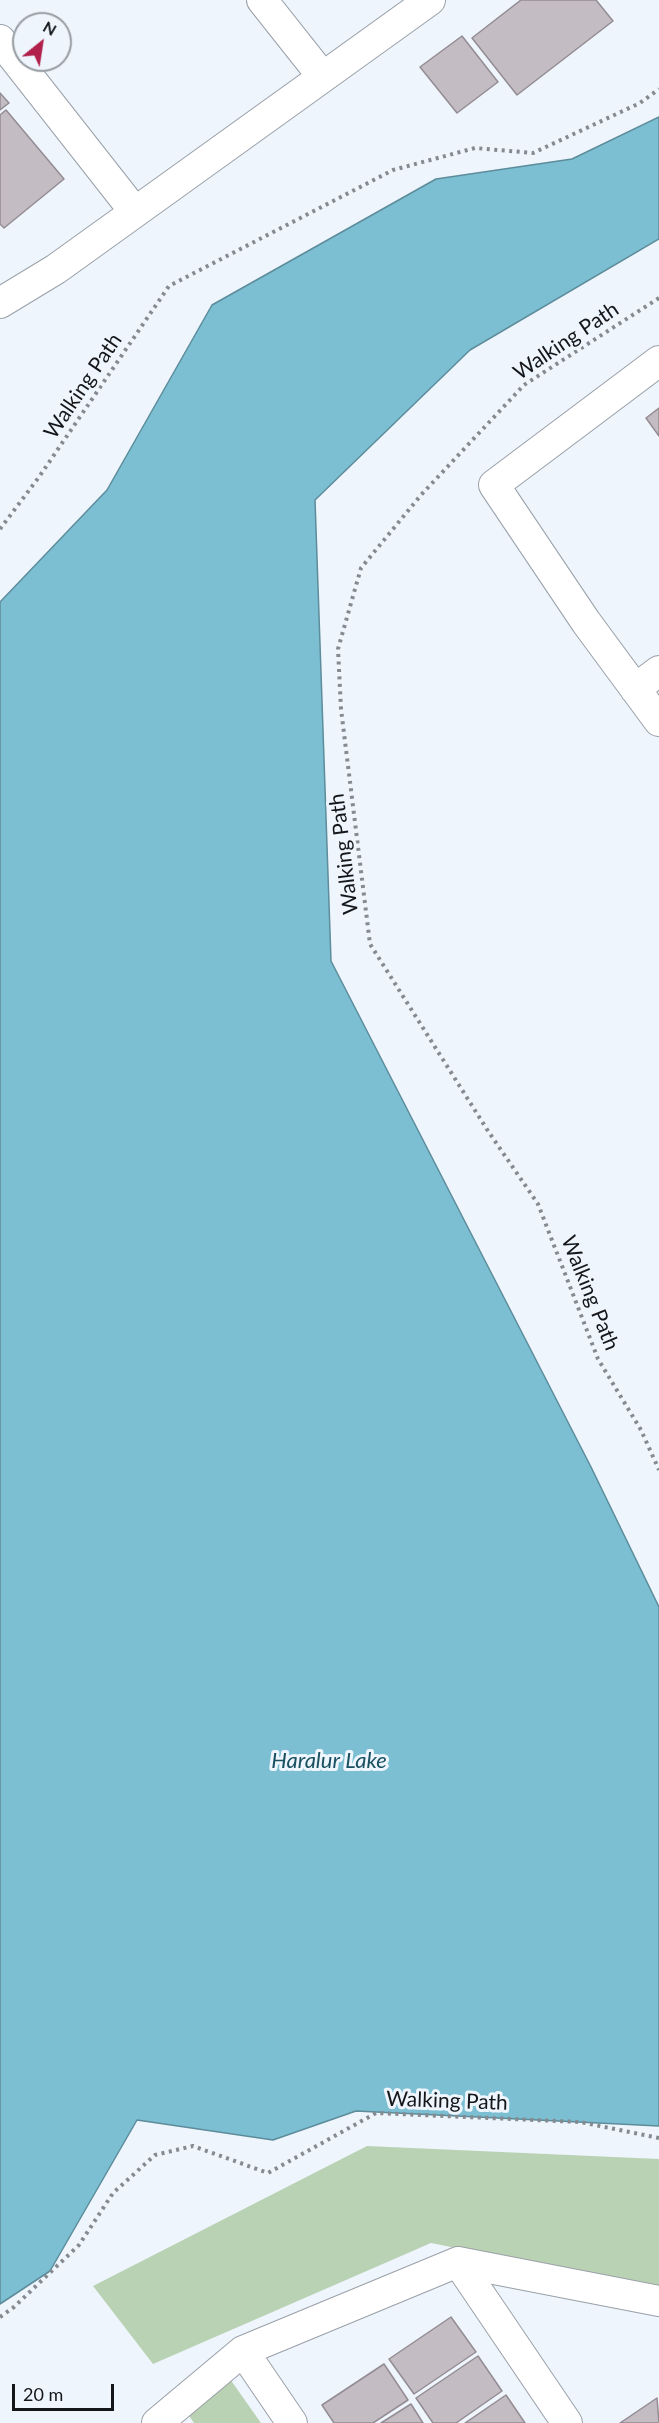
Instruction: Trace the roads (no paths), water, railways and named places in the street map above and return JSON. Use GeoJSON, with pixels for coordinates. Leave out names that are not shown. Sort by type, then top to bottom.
{"type":"FeatureCollection","features":[{"type":"Feature","properties":{"kind":"street"},"geometry":{"type":"LineString","coordinates":[[262,0],[323,76]]}},
{"type":"Feature","properties":{"kind":"street"},"geometry":{"type":"LineString","coordinates":[[0,303],[56,269],[430,0]]}},
{"type":"Feature","properties":{"kind":"street"},"geometry":{"type":"LineString","coordinates":[[0,40],[135,212]]}},
{"type":"Feature","properties":{"kind":"street"},"geometry":{"type":"LineString","coordinates":[[659,361],[494,485],[586,622],[659,721]]}},
{"type":"Feature","properties":{"kind":"street"},"geometry":{"type":"LineString","coordinates":[[635,689],[659,671]]}},
{"type":"Feature","properties":{"kind":"street"},"geometry":{"type":"LineString","coordinates":[[458,2262],[567,2423]]}},
{"type":"Feature","properties":{"kind":"street"},"geometry":{"type":"LineString","coordinates":[[167,2420],[243,2351],[458,2262],[659,2301]]}},
{"type":"Feature","properties":{"kind":"street"},"geometry":{"type":"LineString","coordinates":[[243,2351],[292,2423]]}},
{"type":"Feature","properties":{"kind":"water","name":"Haralur Lake"},"geometry":{"type":"Polygon","coordinates":[[[659,117],[659,239],[470,350],[315,500],[331,961],[591,1467],[659,1607],[659,2126],[356,2111],[273,2140],[137,2120],[50,2271],[0,2304],[0,602],[107,490],[212,305],[436,179],[572,159],[659,117]]]}}]}
